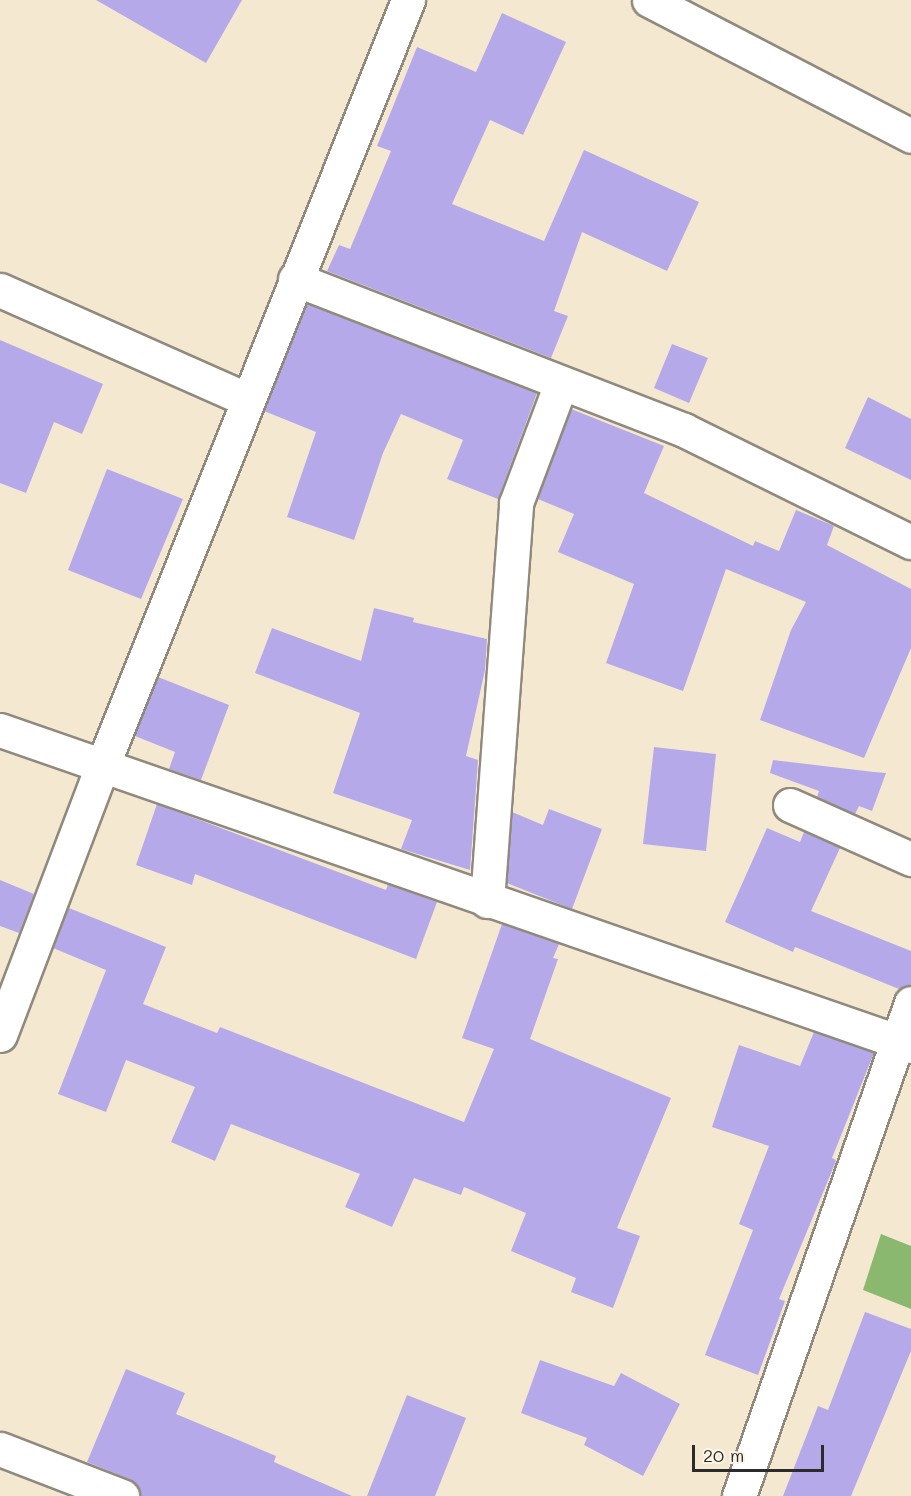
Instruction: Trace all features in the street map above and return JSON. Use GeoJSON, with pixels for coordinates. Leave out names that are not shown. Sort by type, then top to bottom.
{"type":"FeatureCollection","features":[{"type":"Feature","properties":{"kind":"street"},"geometry":{"type":"LineString","coordinates":[[0,1035],[102,767],[408,0]]}},
{"type":"Feature","properties":{"kind":"street"},"geometry":{"type":"LineString","coordinates":[[649,0],[911,136]]}},
{"type":"Feature","properties":{"kind":"street"},"geometry":{"type":"LineString","coordinates":[[296,279],[684,430],[911,542]]}},
{"type":"Feature","properties":{"kind":"street"},"geometry":{"type":"LineString","coordinates":[[0,290],[248,400]]}},
{"type":"Feature","properties":{"kind":"street"},"geometry":{"type":"LineString","coordinates":[[487,901],[516,503],[561,382]]}},
{"type":"Feature","properties":{"kind":"street"},"geometry":{"type":"LineString","coordinates":[[0,730],[904,1044]]}},
{"type":"Feature","properties":{"kind":"street"},"geometry":{"type":"LineString","coordinates":[[790,805],[911,859]]}},
{"type":"Feature","properties":{"kind":"street"},"geometry":{"type":"LineString","coordinates":[[739,1496],[904,1044],[911,1003]]}},
{"type":"Feature","properties":{"kind":"street"},"geometry":{"type":"LineString","coordinates":[[0,1449],[109,1494]]}},
{"type":"Feature","properties":{"kind":"green space"},"geometry":{"type":"Polygon","coordinates":[[[881,1234],[911,1246],[911,1309],[863,1290],[881,1234]]]}},
{"type":"Feature","properties":{"kind":"building"},"geometry":{"type":"Polygon","coordinates":[[[96,0],[242,0],[206,63],[96,0]]]}},
{"type":"Feature","properties":{"kind":"building"},"geometry":{"type":"Polygon","coordinates":[[[502,13],[566,42],[523,135],[490,120],[452,204],[544,241],[584,150],[699,202],[667,271],[582,232],[554,311],[568,316],[551,358],[327,271],[339,245],[350,249],[391,151],[377,146],[417,47],[476,72],[502,13]]]}},
{"type":"Feature","properties":{"kind":"building"},"geometry":{"type":"Polygon","coordinates":[[[307,304],[537,393],[498,499],[447,479],[463,440],[401,414],[383,453],[354,540],[287,517],[316,432],[264,411],[307,304]]]}},
{"type":"Feature","properties":{"kind":"building"},"geometry":{"type":"Polygon","coordinates":[[[0,340],[103,384],[82,434],[54,422],[26,493],[0,483],[0,340]]]}},
{"type":"Feature","properties":{"kind":"building"},"geometry":{"type":"Polygon","coordinates":[[[672,344],[708,358],[689,403],[654,388],[672,344]]]}},
{"type":"Feature","properties":{"kind":"building"},"geometry":{"type":"Polygon","coordinates":[[[868,397],[911,419],[911,480],[845,448],[868,397]]]}},
{"type":"Feature","properties":{"kind":"building"},"geometry":{"type":"Polygon","coordinates":[[[571,409],[664,446],[644,493],[753,546],[755,541],[779,551],[796,510],[834,526],[827,545],[911,589],[911,648],[864,758],[760,720],[791,630],[806,602],[726,569],[683,691],[606,663],[634,584],[558,552],[574,514],[538,499],[571,409]]]}},
{"type":"Feature","properties":{"kind":"building"},"geometry":{"type":"Polygon","coordinates":[[[107,469],[183,499],[141,599],[68,570],[107,469]]]}},
{"type":"Feature","properties":{"kind":"building"},"geometry":{"type":"Polygon","coordinates":[[[374,608],[414,618],[413,622],[487,639],[485,670],[466,756],[478,760],[470,870],[401,849],[412,820],[333,793],[360,713],[255,673],[272,628],[361,661],[374,608]]]}},
{"type":"Feature","properties":{"kind":"building"},"geometry":{"type":"Polygon","coordinates":[[[158,677],[229,705],[201,780],[169,769],[175,752],[135,736],[158,677]]]}},
{"type":"Feature","properties":{"kind":"building"},"geometry":{"type":"Polygon","coordinates":[[[654,747],[716,754],[706,851],[643,844],[654,747]]]}},
{"type":"Feature","properties":{"kind":"building"},"geometry":{"type":"Polygon","coordinates":[[[773,760],[886,773],[872,811],[859,806],[855,814],[817,797],[819,791],[770,773],[773,760]]]}},
{"type":"Feature","properties":{"kind":"building"},"geometry":{"type":"Polygon","coordinates":[[[157,804],[386,890],[388,884],[437,902],[416,959],[195,874],[192,885],[136,865],[157,804]]]}},
{"type":"Feature","properties":{"kind":"building"},"geometry":{"type":"Polygon","coordinates":[[[549,809],[602,829],[572,909],[507,883],[512,812],[543,825],[549,809]]]}},
{"type":"Feature","properties":{"kind":"building"},"geometry":{"type":"Polygon","coordinates":[[[767,828],[800,842],[804,832],[840,848],[811,911],[911,951],[911,985],[899,989],[795,947],[793,952],[725,922],[767,828]]]}},
{"type":"Feature","properties":{"kind":"building"},"geometry":{"type":"Polygon","coordinates":[[[0,880],[34,894],[19,933],[0,926],[0,880]]]}},
{"type":"Feature","properties":{"kind":"building"},"geometry":{"type":"Polygon","coordinates":[[[69,908],[166,947],[143,1004],[217,1033],[220,1027],[464,1122],[494,1049],[462,1038],[502,924],[559,944],[553,958],[558,959],[530,1039],[671,1098],[617,1228],[640,1236],[613,1308],[571,1292],[576,1278],[511,1251],[526,1213],[464,1187],[461,1195],[414,1178],[392,1227],[345,1207],[360,1174],[231,1124],[215,1161],[171,1142],[195,1087],[126,1060],[106,1112],[58,1094],[106,970],[53,948],[69,908]]]}},
{"type":"Feature","properties":{"kind":"building"},"geometry":{"type":"Polygon","coordinates":[[[814,1032],[874,1053],[832,1158],[836,1160],[834,1166],[779,1299],[785,1301],[758,1375],[705,1355],[753,1230],[739,1224],[769,1146],[712,1127],[739,1045],[800,1066],[814,1032]]]}},
{"type":"Feature","properties":{"kind":"building"},"geometry":{"type":"Polygon","coordinates":[[[865,1312],[911,1329],[911,1351],[851,1496],[783,1496],[818,1406],[828,1410],[865,1312]]]}},
{"type":"Feature","properties":{"kind":"building"},"geometry":{"type":"Polygon","coordinates":[[[540,1360],[614,1386],[621,1373],[680,1404],[643,1476],[584,1445],[587,1438],[521,1413],[540,1360]]]}},
{"type":"Feature","properties":{"kind":"building"},"geometry":{"type":"Polygon","coordinates":[[[126,1369],[185,1393],[176,1414],[276,1456],[274,1462],[352,1496],[140,1496],[137,1485],[129,1479],[87,1462],[126,1369]]]}},
{"type":"Feature","properties":{"kind":"building"},"geometry":{"type":"Polygon","coordinates":[[[407,1395],[466,1418],[435,1496],[367,1496],[407,1395]]]}}]}
